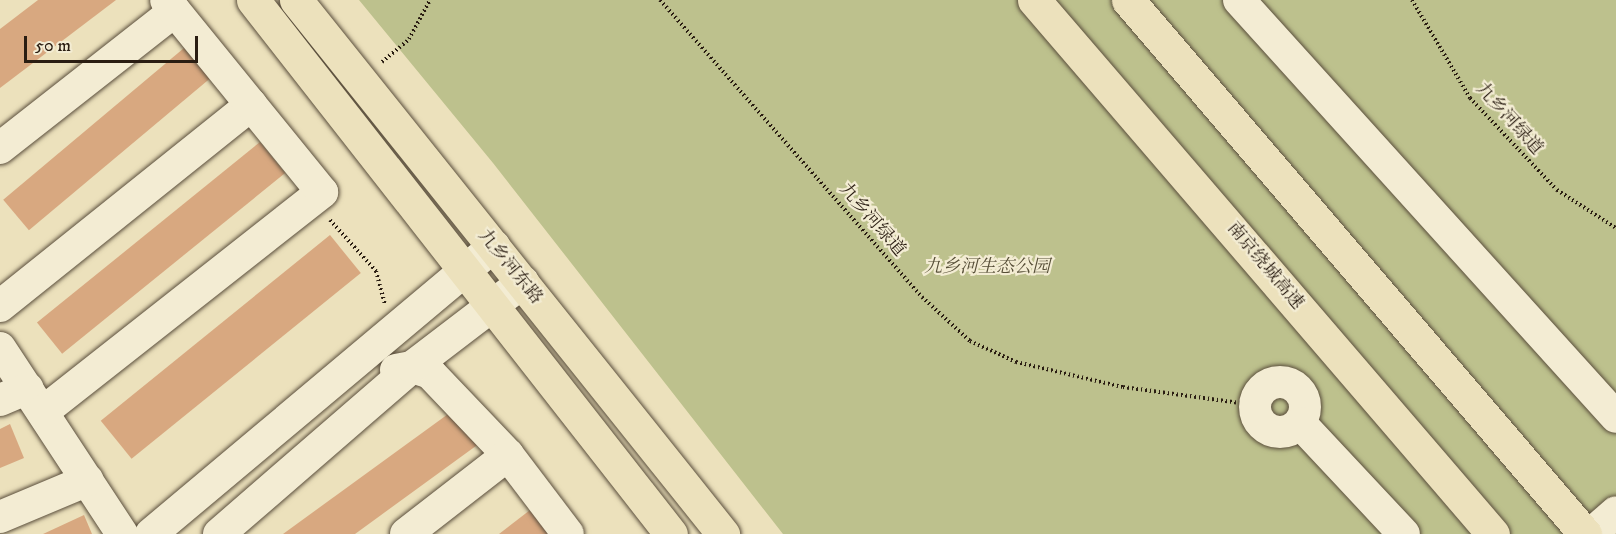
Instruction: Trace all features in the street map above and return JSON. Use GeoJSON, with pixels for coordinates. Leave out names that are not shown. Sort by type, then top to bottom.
{"type":"FeatureCollection","features":[{"type":"Feature","properties":{"kind":"main road","name":"九乡河东路"},"geometry":{"type":"LineString","coordinates":[[253,0],[465,267],[671,534]]}},
{"type":"Feature","properties":{"kind":"main road","name":"九乡河东路"},"geometry":{"type":"LineString","coordinates":[[296,0],[723,534]]}},
{"type":"Feature","properties":{"kind":"main road","name":"南京绕城高速"},"geometry":{"type":"LineString","coordinates":[[1034,0],[1493,534]]}},
{"type":"Feature","properties":{"kind":"main road"},"geometry":{"type":"LineString","coordinates":[[1128,0],[1585,534]]}},
{"type":"Feature","properties":{"kind":"street"},"geometry":{"type":"LineString","coordinates":[[1239,0],[1616,417]]}},
{"type":"Feature","properties":{"kind":"street"},"geometry":{"type":"LineString","coordinates":[[0,148],[170,5],[322,192],[307,206],[24,400]]}},
{"type":"Feature","properties":{"kind":"street"},"geometry":{"type":"LineString","coordinates":[[0,306],[251,105]]}},
{"type":"Feature","properties":{"kind":"street"},"geometry":{"type":"LineString","coordinates":[[151,534],[465,267],[494,246]]}},
{"type":"Feature","properties":{"kind":"street"},"geometry":{"type":"LineString","coordinates":[[219,534],[412,366],[522,282]]}},
{"type":"Feature","properties":{"kind":"street"},"geometry":{"type":"LineString","coordinates":[[371,347],[371,362],[381,369],[393,371],[412,366],[430,373],[508,455],[568,534]]}},
{"type":"Feature","properties":{"kind":"street"},"geometry":{"type":"LineString","coordinates":[[0,348],[24,400],[88,480],[122,534]]}},
{"type":"Feature","properties":{"kind":"street"},"geometry":{"type":"LineString","coordinates":[[1255,405],[1258,420],[1271,431],[1287,432],[1300,423],[1404,534]]}},
{"type":"Feature","properties":{"kind":"street"},"geometry":{"type":"LineString","coordinates":[[405,534],[508,455]]}},
{"type":"Feature","properties":{"kind":"street"},"geometry":{"type":"LineString","coordinates":[[0,517],[88,480]]}},
{"type":"Feature","properties":{"kind":"street"},"geometry":{"type":"LineString","coordinates":[[1591,534],[1616,512]]}},
{"type":"Feature","properties":{"kind":"path"},"geometry":{"type":"LineString","coordinates":[[360,80],[409,39],[430,0]]}},
{"type":"Feature","properties":{"kind":"path","name":"九乡河绿道"},"geometry":{"type":"LineString","coordinates":[[660,0],[922,297],[970,341],[1016,362],[1123,387],[1255,405]]}},
{"type":"Feature","properties":{"kind":"path","name":"九乡河绿道"},"geometry":{"type":"LineString","coordinates":[[1412,0],[1470,98],[1557,190],[1616,228]]}},
{"type":"Feature","properties":{"kind":"path"},"geometry":{"type":"LineString","coordinates":[[307,206],[338,225],[362,258],[376,271],[386,307]]}},
{"type":"Feature","properties":{"kind":"green space","name":"九乡河生态公园"},"geometry":{"type":"Polygon","coordinates":[[[359,0],[1616,0],[1616,534],[783,534],[493,163],[359,0]]]}},
{"type":"Feature","properties":{"kind":"building"},"geometry":{"type":"Polygon","coordinates":[[[38,0],[116,0],[0,88],[0,29],[38,0]]]}},
{"type":"Feature","properties":{"kind":"building"},"geometry":{"type":"Polygon","coordinates":[[[184,48],[210,79],[29,230],[3,200],[184,48]]]}},
{"type":"Feature","properties":{"kind":"building"},"geometry":{"type":"Polygon","coordinates":[[[260,142],[285,173],[62,354],[37,323],[260,142]]]}},
{"type":"Feature","properties":{"kind":"building"},"geometry":{"type":"Polygon","coordinates":[[[330,235],[361,273],[132,459],[101,421],[330,235]]]}},
{"type":"Feature","properties":{"kind":"building"},"geometry":{"type":"Polygon","coordinates":[[[455,409],[480,443],[355,534],[283,534],[455,409]]]}},
{"type":"Feature","properties":{"kind":"building"},"geometry":{"type":"Polygon","coordinates":[[[10,424],[24,458],[0,468],[0,429],[10,424]]]}},
{"type":"Feature","properties":{"kind":"building"},"geometry":{"type":"Polygon","coordinates":[[[534,507],[555,534],[499,534],[534,507]]]}},
{"type":"Feature","properties":{"kind":"building"},"geometry":{"type":"Polygon","coordinates":[[[84,515],[92,534],[43,534],[84,515]]]}}]}
